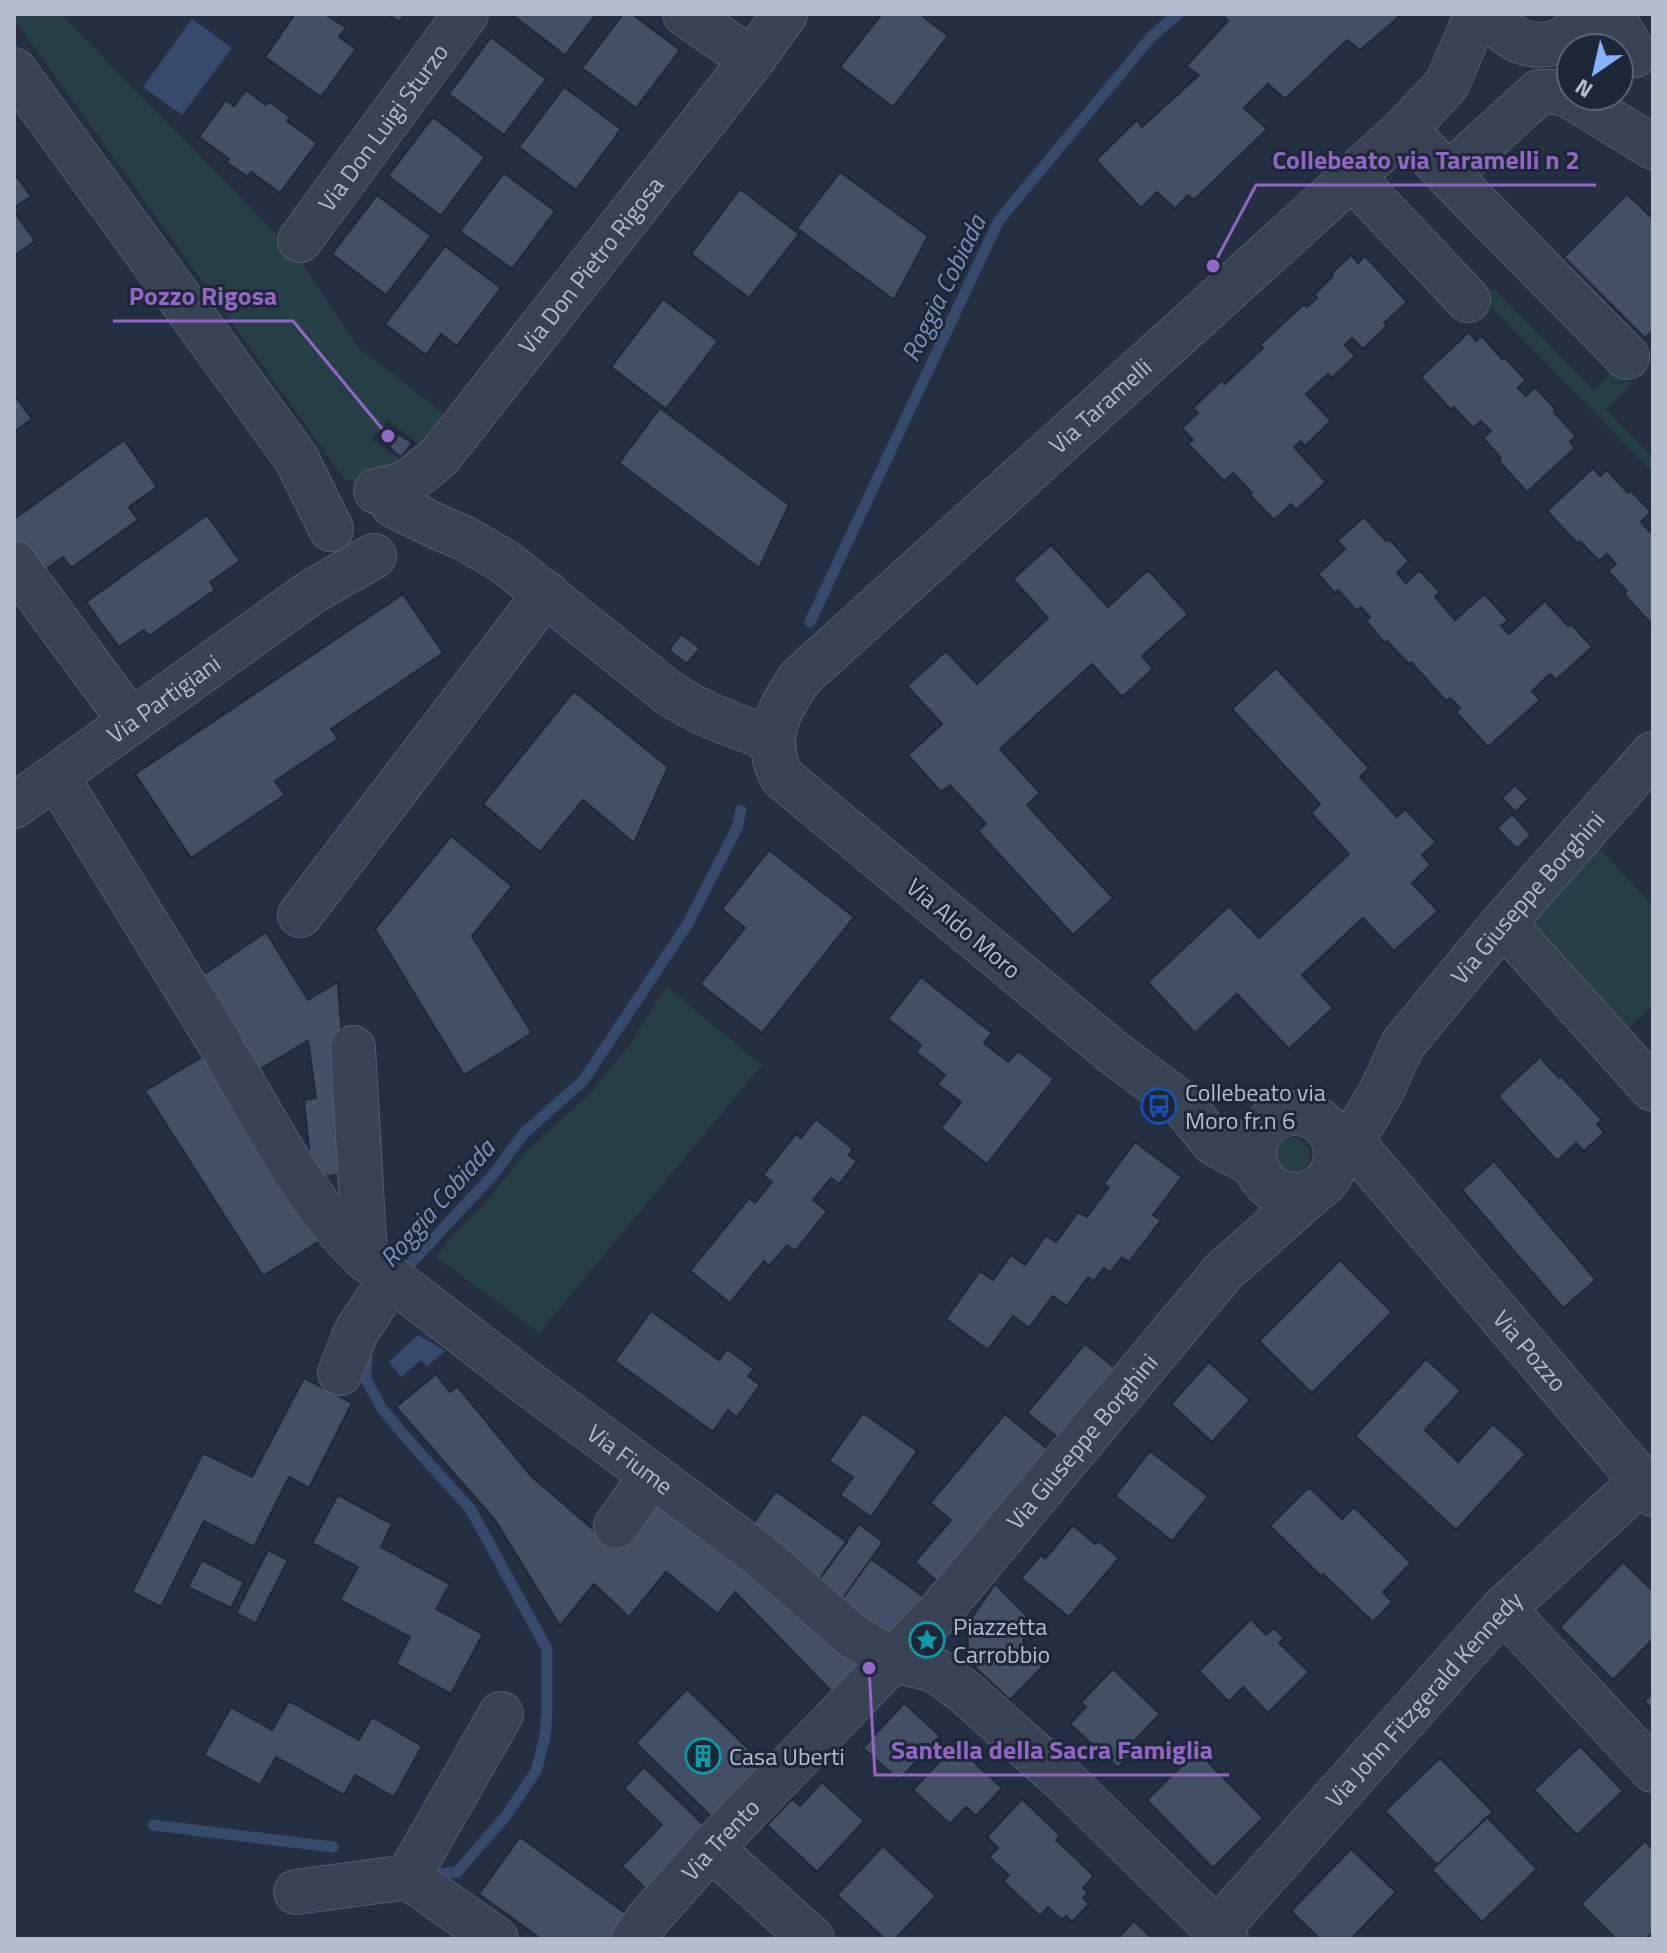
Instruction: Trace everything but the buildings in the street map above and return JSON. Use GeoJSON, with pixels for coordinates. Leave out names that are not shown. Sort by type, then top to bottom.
{"type":"FeatureCollection","features":[{"type":"Feature","properties":{"kind":"street","name":"Via Don Luigi Sturzo"},"geometry":{"type":"LineString","coordinates":[[300,240],[466,14]]}},
{"type":"Feature","properties":{"kind":"street"},"geometry":{"type":"LineString","coordinates":[[685,14],[752,60]]}},
{"type":"Feature","properties":{"kind":"street","name":"Via Don Pietro Rigosa"},"geometry":{"type":"LineString","coordinates":[[377,518],[403,485],[439,457],[452,441],[785,14]]}},
{"type":"Feature","properties":{"kind":"street","name":"Via Taramelli"},"geometry":{"type":"LineString","coordinates":[[772,739],[786,697],[801,677],[1405,129],[1447,84],[1477,14]]}},
{"type":"Feature","properties":{"kind":"street"},"geometry":{"type":"LineString","coordinates":[[1490,14],[1499,28],[1513,39],[1555,42]]}},
{"type":"Feature","properties":{"kind":"street","name":"Via Taramelli"},"geometry":{"type":"LineString","coordinates":[[1447,84],[1555,57]]}},
{"type":"Feature","properties":{"kind":"street"},"geometry":{"type":"LineString","coordinates":[[14,70],[296,458],[340,548],[356,557],[377,518]]}},
{"type":"Feature","properties":{"kind":"street"},"geometry":{"type":"LineString","coordinates":[[1448,175],[1539,92],[1570,96],[1653,147]]}},
{"type":"Feature","properties":{"kind":"street"},"geometry":{"type":"LineString","coordinates":[[1405,129],[1627,357]]}},
{"type":"Feature","properties":{"kind":"street"},"geometry":{"type":"LineString","coordinates":[[1352,177],[1468,300]]}},
{"type":"Feature","properties":{"kind":"street"},"geometry":{"type":"LineString","coordinates":[[296,458],[377,518],[440,528],[487,550],[546,593],[669,693],[715,719],[772,739]]}},
{"type":"Feature","properties":{"kind":"street","name":"Via Partigiani"},"geometry":{"type":"LineString","coordinates":[[14,806],[313,591],[377,518]]}},
{"type":"Feature","properties":{"kind":"street"},"geometry":{"type":"LineString","coordinates":[[313,591],[332,533]]}},
{"type":"Feature","properties":{"kind":"street"},"geometry":{"type":"LineString","coordinates":[[14,563],[140,716]]}},
{"type":"Feature","properties":{"kind":"street"},"geometry":{"type":"LineString","coordinates":[[300,915],[546,593]]}},
{"type":"Feature","properties":{"kind":"street"},"geometry":{"type":"LineString","coordinates":[[84,617],[140,716]]}},
{"type":"Feature","properties":{"kind":"street","name":"Via Aldo Moro"},"geometry":{"type":"LineString","coordinates":[[772,739],[775,763],[782,777],[1102,1043],[1180,1102],[1215,1144],[1256,1168]]}},
{"type":"Feature","properties":{"kind":"street","name":"Via Giuseppe Borghini"},"geometry":{"type":"LineString","coordinates":[[902,1669],[940,1611],[1224,1271],[1316,1147],[1381,1092],[1403,1044],[1503,923],[1653,754]]}},
{"type":"Feature","properties":{"kind":"street","name":"Via Fiume"},"geometry":{"type":"LineString","coordinates":[[56,776],[308,1192],[377,1268],[757,1553],[854,1637],[902,1669],[965,1692],[1068,1784],[1222,1935]]}},
{"type":"Feature","properties":{"kind":"street"},"geometry":{"type":"LineString","coordinates":[[1503,923],[1653,1089]]}},
{"type":"Feature","properties":{"kind":"street","name":"Via Giuseppe Borghini"},"geometry":{"type":"LineString","coordinates":[[1316,1147],[1263,1127],[1253,1152],[1256,1168],[1267,1185],[1281,1193],[1297,1196],[1316,1147],[1326,1107],[1345,1094],[1362,1073],[1403,1044]]}},
{"type":"Feature","properties":{"kind":"street"},"geometry":{"type":"LineString","coordinates":[[340,1373],[377,1268],[353,1048]]}},
{"type":"Feature","properties":{"kind":"street","name":"Via Aldo Moro"},"geometry":{"type":"LineString","coordinates":[[1180,1102],[1316,1147]]}},
{"type":"Feature","properties":{"kind":"street","name":"Via Pozzo"},"geometry":{"type":"LineString","coordinates":[[1316,1147],[1340,1182],[1406,1207],[1648,1487]]}},
{"type":"Feature","properties":{"kind":"street","name":"Via Giuseppe Borghini"},"geometry":{"type":"LineString","coordinates":[[1224,1271],[1256,1168]]}},
{"type":"Feature","properties":{"kind":"street"},"geometry":{"type":"LineString","coordinates":[[616,1526],[652,1475]]}},
{"type":"Feature","properties":{"kind":"street","name":"Via John Fitzgerald Kennedy"},"geometry":{"type":"LineString","coordinates":[[1222,1935],[1462,1663],[1503,1609],[1648,1487]]}},
{"type":"Feature","properties":{"kind":"street"},"geometry":{"type":"LineString","coordinates":[[1503,1609],[1653,1770]]}},
{"type":"Feature","properties":{"kind":"street","name":"Via Trento"},"geometry":{"type":"LineString","coordinates":[[634,1939],[711,1848],[902,1669]]}},
{"type":"Feature","properties":{"kind":"street"},"geometry":{"type":"LineString","coordinates":[[408,1877],[501,1714]]}},
{"type":"Feature","properties":{"kind":"street"},"geometry":{"type":"LineString","coordinates":[[711,1848],[812,1939]]}},
{"type":"Feature","properties":{"kind":"street"},"geometry":{"type":"LineString","coordinates":[[296,1892],[408,1877],[496,1939]]}},
{"type":"Feature","properties":{"kind":"green space"},"geometry":{"type":"Polygon","coordinates":[[[14,14],[61,14],[279,237],[303,265],[358,347],[443,413],[420,444],[387,420],[372,439],[403,463],[368,482],[345,480],[14,19],[14,14]]]}},
{"type":"Feature","properties":{"kind":"green space"},"geometry":{"type":"Polygon","coordinates":[[[1493,288],[1593,390],[1614,370],[1630,386],[1606,410],[1653,458],[1653,472],[1482,298],[1493,288]]]}},
{"type":"Feature","properties":{"kind":"green space"},"geometry":{"type":"Polygon","coordinates":[[[1592,840],[1653,906],[1653,1005],[1625,1031],[1527,923],[1592,840]]]}},
{"type":"Feature","properties":{"kind":"green space"},"geometry":{"type":"Polygon","coordinates":[[[666,986],[762,1065],[539,1333],[436,1257],[487,1201],[522,1156],[591,1092],[629,1046],[666,986]]]}},
{"type":"Feature","properties":{"kind":"green space"},"geometry":{"type":"Polygon","coordinates":[[[1293,1138],[1305,1143],[1310,1155],[1305,1167],[1293,1172],[1281,1167],[1276,1155],[1281,1143],[1293,1138]]]}},
{"type":"Feature","properties":{"kind":"water"},"geometry":{"type":"Polygon","coordinates":[[[192,19],[232,48],[182,115],[143,87],[192,19]]]}},
{"type":"Feature","properties":{"kind":"water"},"geometry":{"type":"Polygon","coordinates":[[[418,1335],[445,1351],[427,1366],[421,1360],[401,1377],[389,1362],[418,1335]]]}},
{"type":"Feature","properties":{"kind":"waterway","name":"Roggia Cobiada"},"geometry":{"type":"LineString","coordinates":[[810,622],[999,220],[1152,36],[1178,14]]}},
{"type":"Feature","properties":{"kind":"waterway","name":"Roggia Cobiada"},"geometry":{"type":"LineString","coordinates":[[399,1276],[493,1175],[524,1133],[583,1081],[687,925],[737,828],[741,810]]}},
{"type":"Feature","properties":{"kind":"waterway","name":"Roggia Cobiada"},"geometry":{"type":"LineString","coordinates":[[367,1354],[366,1379],[381,1407],[471,1510],[547,1649],[545,1737],[536,1771],[505,1817],[457,1872],[434,1875]]}},
{"type":"Feature","properties":{"kind":"waterway","name":"Roggia Cobiada"},"geometry":{"type":"LineString","coordinates":[[153,1825],[333,1847]]}},
{"type":"Feature","properties":{"kind":"place","name":"Collebeato via Taramelli n 2"},"geometry":{"type":"Point","coordinates":[1213,266]}},
{"type":"Feature","properties":{"kind":"place","name":"Pozzo Rigosa"},"geometry":{"type":"Point","coordinates":[388,436]}},
{"type":"Feature","properties":{"kind":"place","name":"Collebeato via Moro fr.n 6"},"geometry":{"type":"Point","coordinates":[1159,1106]}},
{"type":"Feature","properties":{"kind":"place","name":"Piazzetta Carrobbio"},"geometry":{"type":"Point","coordinates":[927,1640]}},
{"type":"Feature","properties":{"kind":"place","name":"Santella della Sacra Famiglia"},"geometry":{"type":"Point","coordinates":[869,1668]}},
{"type":"Feature","properties":{"kind":"place","name":"Casa Uberti"},"geometry":{"type":"Point","coordinates":[703,1756]}}]}
